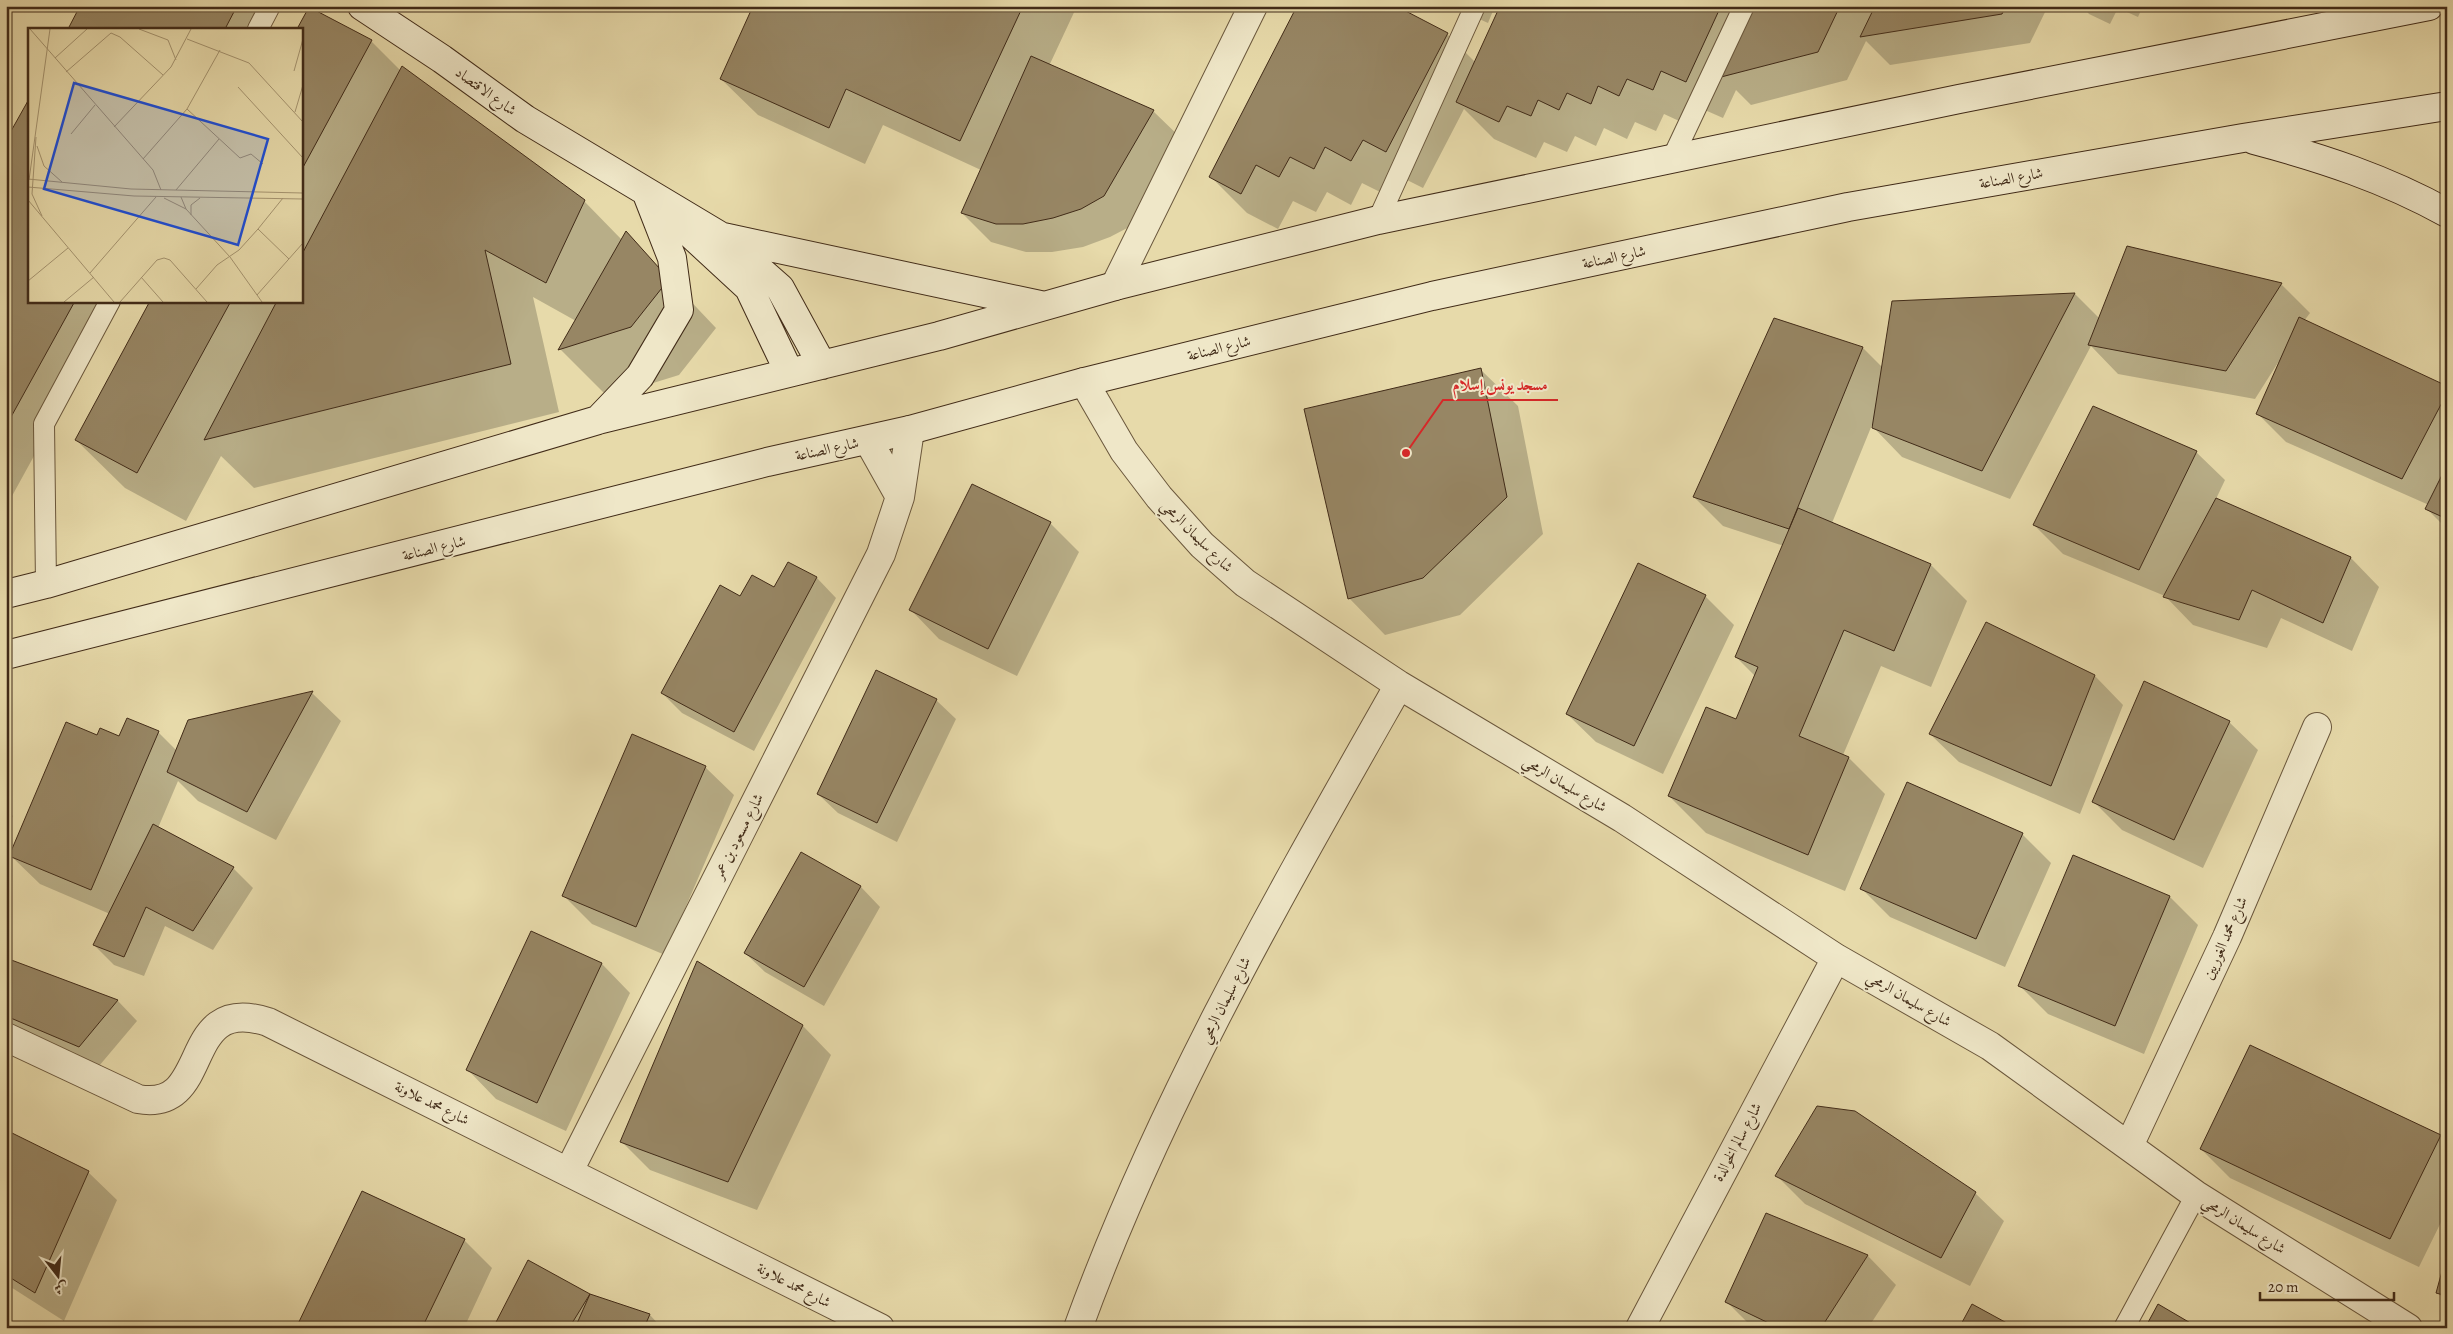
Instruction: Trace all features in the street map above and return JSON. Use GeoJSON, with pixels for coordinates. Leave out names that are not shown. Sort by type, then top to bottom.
{"type":"FeatureCollection","features":[{"type":"Feature","properties":{"kind":"street","name":"شارع الاقتصاد"},"geometry":{"type":"LineString","coordinates":[[362,6],[442,59],[525,119],[614,170],[722,237],[780,288],[822,365]]}},
{"type":"Feature","properties":{"kind":"street"},"geometry":{"type":"LineString","coordinates":[[1115,286],[1252,6]]}},
{"type":"Feature","properties":{"kind":"street"},"geometry":{"type":"LineString","coordinates":[[6,594],[46,584],[598,420],[939,336],[1042,305],[1378,220],[1671,161],[1959,99],[2429,6]]}},
{"type":"Feature","properties":{"kind":"street","name":"شارع الصناعة"},"geometry":{"type":"LineString","coordinates":[[6,655],[767,462],[910,430],[1084,382],[1432,296],[1828,211],[2243,138],[2447,106]]}},
{"type":"Feature","properties":{"kind":"street"},"geometry":{"type":"LineString","coordinates":[[2243,138],[2300,152],[2359,172],[2417,196],[2447,213]]}},
{"type":"Feature","properties":{"kind":"street","name":"شارع الاقتصاد"},"geometry":{"type":"LineString","coordinates":[[614,170],[647,194],[749,288],[789,372]]}},
{"type":"Feature","properties":{"kind":"street"},"geometry":{"type":"LineString","coordinates":[[598,420],[640,376],[679,310],[672,258],[647,194]]}},
{"type":"Feature","properties":{"kind":"street"},"geometry":{"type":"LineString","coordinates":[[722,237],[1042,305]]}},
{"type":"Feature","properties":{"kind":"street","name":"شارع سليمان الرمحي"},"geometry":{"type":"LineString","coordinates":[[1084,382],[1124,451],[1159,497],[1202,545],[1245,583],[1400,685],[1622,818],[1836,958],[1990,1046],[2196,1195],[2408,1328]]}},
{"type":"Feature","properties":{"kind":"street","name":"شارع مسعود بن عمر"},"geometry":{"type":"LineString","coordinates":[[569,1171],[881,554],[900,497],[910,430]]}},
{"type":"Feature","properties":{"kind":"street"},"geometry":{"type":"LineString","coordinates":[[868,440],[900,497]]}},
{"type":"Feature","properties":{"kind":"street","name":"شارع سليمان الرمحي"},"geometry":{"type":"LineString","coordinates":[[1078,1328],[1158,1134],[1215,1020],[1246,959],[1400,685]]}},
{"type":"Feature","properties":{"kind":"street","name":"شارع محمد الغوريين"},"geometry":{"type":"LineString","coordinates":[[2129,1146],[2227,936],[2317,728]]}},
{"type":"Feature","properties":{"kind":"street","name":"شارع سالم الخوالدة"},"geometry":{"type":"LineString","coordinates":[[1640,1328],[1836,958]]}},
{"type":"Feature","properties":{"kind":"street","name":"شارع محمد علاونة"},"geometry":{"type":"LineString","coordinates":[[6,1037],[138,1099],[151,1101],[170,1096],[184,1083],[209,1032],[222,1023],[237,1018],[253,1017],[268,1022],[569,1171],[880,1328]]}},
{"type":"Feature","properties":{"kind":"lane"},"geometry":{"type":"LineString","coordinates":[[259,28],[270,6]]}},
{"type":"Feature","properties":{"kind":"lane"},"geometry":{"type":"LineString","coordinates":[[1378,220],[1475,6]]}},
{"type":"Feature","properties":{"kind":"lane"},"geometry":{"type":"LineString","coordinates":[[1671,161],[1744,6]]}},
{"type":"Feature","properties":{"kind":"lane"},"geometry":{"type":"LineString","coordinates":[[46,584],[44,424],[109,302]]}},
{"type":"Feature","properties":{"kind":"lane"},"geometry":{"type":"LineString","coordinates":[[2124,1328],[2196,1195]]}},
{"type":"Feature","properties":{"kind":"building"},"geometry":{"type":"Polygon","coordinates":[[[80,6],[237,6],[226,28],[69,28],[80,6]]]}},
{"type":"Feature","properties":{"kind":"building"},"geometry":{"type":"Polygon","coordinates":[[[753,6],[1023,6],[960,141],[846,89],[829,128],[720,79],[753,6]]]}},
{"type":"Feature","properties":{"kind":"building"},"geometry":{"type":"Polygon","coordinates":[[[1297,6],[1396,6],[1448,33],[1386,152],[1363,140],[1351,161],[1325,147],[1314,169],[1290,157],[1279,177],[1256,165],[1241,194],[1209,177],[1297,6]]]}},
{"type":"Feature","properties":{"kind":"building"},"geometry":{"type":"Polygon","coordinates":[[[1500,6],[1721,6],[1686,82],[1661,71],[1653,90],[1627,79],[1619,96],[1598,86],[1591,104],[1567,93],[1559,110],[1538,100],[1531,116],[1507,106],[1499,122],[1456,102],[1500,6]]]}},
{"type":"Feature","properties":{"kind":"building"},"geometry":{"type":"Polygon","coordinates":[[[1755,6],[1840,6],[1818,52],[1721,77],[1755,6]]]}},
{"type":"Feature","properties":{"kind":"building"},"geometry":{"type":"Polygon","coordinates":[[[1875,6],[2006,6],[2002,14],[1860,37],[1875,6]]]}},
{"type":"Feature","properties":{"kind":"building"},"geometry":{"type":"Polygon","coordinates":[[[309,7],[372,40],[302,169],[302,28],[298,28],[309,7]]]}},
{"type":"Feature","properties":{"kind":"building"},"geometry":{"type":"Polygon","coordinates":[[[1031,56],[1154,110],[1104,196],[1081,209],[1053,218],[1023,224],[996,224],[961,213],[1031,56]]]}},
{"type":"Feature","properties":{"kind":"building"},"geometry":{"type":"Polygon","coordinates":[[[402,66],[585,200],[546,283],[485,250],[511,364],[204,440],[276,302],[302,302],[302,254],[402,66]]]}},
{"type":"Feature","properties":{"kind":"building"},"geometry":{"type":"Polygon","coordinates":[[[28,101],[28,302],[74,302],[6,426],[6,140],[28,101]]]}},
{"type":"Feature","properties":{"kind":"building"},"geometry":{"type":"Polygon","coordinates":[[[626,231],[669,279],[631,327],[558,350],[626,231]]]}},
{"type":"Feature","properties":{"kind":"building"},"geometry":{"type":"Polygon","coordinates":[[[2127,246],[2282,283],[2226,371],[2088,345],[2127,246]]]}},
{"type":"Feature","properties":{"kind":"building"},"geometry":{"type":"Polygon","coordinates":[[[2075,293],[1982,471],[1872,428],[1892,301],[2075,293]]]}},
{"type":"Feature","properties":{"kind":"building"},"geometry":{"type":"Polygon","coordinates":[[[149,302],[230,302],[137,473],[75,440],[149,302]]]}},
{"type":"Feature","properties":{"kind":"building"},"geometry":{"type":"Polygon","coordinates":[[[2299,317],[2447,386],[2447,393],[2402,479],[2256,414],[2299,317]]]}},
{"type":"Feature","properties":{"kind":"building"},"geometry":{"type":"Polygon","coordinates":[[[1774,318],[1863,347],[1789,529],[1693,497],[1774,318]]]}},
{"type":"Feature","properties":{"kind":"building"},"geometry":{"type":"Polygon","coordinates":[[[1481,368],[1507,497],[1423,578],[1348,599],[1304,409],[1481,368]]]}},
{"type":"Feature","properties":{"kind":"building"},"geometry":{"type":"Polygon","coordinates":[[[2093,406],[2197,451],[2139,570],[2033,525],[2093,406]]]}},
{"type":"Feature","properties":{"kind":"building"},"geometry":{"type":"Polygon","coordinates":[[[2447,465],[2447,519],[2425,509],[2447,465]]]}},
{"type":"Feature","properties":{"kind":"building"},"geometry":{"type":"Polygon","coordinates":[[[972,484],[1051,522],[988,649],[909,610],[972,484]]]}},
{"type":"Feature","properties":{"kind":"building"},"geometry":{"type":"Polygon","coordinates":[[[2216,498],[2351,557],[2323,623],[2252,590],[2239,620],[2163,597],[2216,498]]]}},
{"type":"Feature","properties":{"kind":"building"},"geometry":{"type":"Polygon","coordinates":[[[1798,508],[1931,564],[1894,651],[1844,630],[1799,736],[1849,757],[1808,855],[1668,796],[1706,707],[1736,719],[1758,667],[1735,657],[1798,508]]]}},
{"type":"Feature","properties":{"kind":"building"},"geometry":{"type":"Polygon","coordinates":[[[788,562],[817,577],[734,732],[661,693],[720,585],[740,596],[752,575],[774,587],[788,562]]]}},
{"type":"Feature","properties":{"kind":"building"},"geometry":{"type":"Polygon","coordinates":[[[1638,563],[1706,595],[1634,746],[1566,714],[1638,563]]]}},
{"type":"Feature","properties":{"kind":"building"},"geometry":{"type":"Polygon","coordinates":[[[1986,622],[2095,675],[2051,786],[1929,734],[1986,622]]]}},
{"type":"Feature","properties":{"kind":"building"},"geometry":{"type":"Polygon","coordinates":[[[876,670],[937,699],[877,823],[817,794],[876,670]]]}},
{"type":"Feature","properties":{"kind":"building"},"geometry":{"type":"Polygon","coordinates":[[[2144,681],[2230,721],[2174,840],[2092,802],[2144,681]]]}},
{"type":"Feature","properties":{"kind":"building"},"geometry":{"type":"Polygon","coordinates":[[[313,691],[247,812],[167,772],[188,720],[313,691]]]}},
{"type":"Feature","properties":{"kind":"building"},"geometry":{"type":"Polygon","coordinates":[[[127,718],[159,731],[91,890],[9,856],[66,722],[97,735],[100,728],[119,736],[127,718]]]}},
{"type":"Feature","properties":{"kind":"building"},"geometry":{"type":"Polygon","coordinates":[[[632,734],[706,766],[636,927],[562,896],[632,734]]]}},
{"type":"Feature","properties":{"kind":"building"},"geometry":{"type":"Polygon","coordinates":[[[1907,782],[2023,833],[1976,939],[1860,889],[1907,782]]]}},
{"type":"Feature","properties":{"kind":"building"},"geometry":{"type":"Polygon","coordinates":[[[153,824],[234,867],[193,931],[146,907],[124,957],[93,945],[153,824]]]}},
{"type":"Feature","properties":{"kind":"building"},"geometry":{"type":"Polygon","coordinates":[[[801,852],[861,886],[804,987],[744,953],[801,852]]]}},
{"type":"Feature","properties":{"kind":"building"},"geometry":{"type":"Polygon","coordinates":[[[2073,855],[2170,896],[2115,1026],[2018,986],[2073,855]]]}},
{"type":"Feature","properties":{"kind":"building"},"geometry":{"type":"Polygon","coordinates":[[[531,931],[602,963],[537,1103],[466,1070],[531,931]]]}},
{"type":"Feature","properties":{"kind":"building"},"geometry":{"type":"Polygon","coordinates":[[[6,958],[118,1000],[79,1047],[6,1016],[6,958]]]}},
{"type":"Feature","properties":{"kind":"building"},"geometry":{"type":"Polygon","coordinates":[[[697,961],[803,1025],[728,1182],[620,1142],[697,961]]]}},
{"type":"Feature","properties":{"kind":"building"},"geometry":{"type":"Polygon","coordinates":[[[2250,1045],[2441,1135],[2390,1239],[2200,1149],[2250,1045]]]}},
{"type":"Feature","properties":{"kind":"building"},"geometry":{"type":"Polygon","coordinates":[[[1817,1106],[1855,1111],[1976,1192],[1941,1258],[1775,1176],[1817,1106]]]}},
{"type":"Feature","properties":{"kind":"building"},"geometry":{"type":"Polygon","coordinates":[[[12,1133],[89,1171],[35,1293],[6,1275],[6,1145],[12,1133]]]}},
{"type":"Feature","properties":{"kind":"building"},"geometry":{"type":"Polygon","coordinates":[[[362,1191],[465,1239],[422,1328],[296,1328],[362,1191]]]}},
{"type":"Feature","properties":{"kind":"building"},"geometry":{"type":"Polygon","coordinates":[[[1766,1213],[1868,1255],[1821,1328],[1779,1328],[1725,1302],[1766,1213]]]}},
{"type":"Feature","properties":{"kind":"building"},"geometry":{"type":"Polygon","coordinates":[[[2447,1253],[2447,1296],[2436,1293],[2447,1253]]]}},
{"type":"Feature","properties":{"kind":"building"},"geometry":{"type":"Polygon","coordinates":[[[528,1260],[590,1294],[569,1328],[493,1328],[528,1260]]]}},
{"type":"Feature","properties":{"kind":"building"},"geometry":{"type":"Polygon","coordinates":[[[590,1294],[650,1314],[644,1328],[575,1328],[590,1294]]]}},
{"type":"Feature","properties":{"kind":"building"},"geometry":{"type":"Polygon","coordinates":[[[1972,1304],[2016,1328],[1959,1328],[1972,1304]]]}},
{"type":"Feature","properties":{"kind":"building"},"geometry":{"type":"Polygon","coordinates":[[[2158,1304],[2199,1328],[2145,1328],[2158,1304]]]}},
{"type":"Feature","properties":{"kind":"place","name":"مسجد يونس إسلام"},"geometry":{"type":"Point","coordinates":[1406,453]}}]}
